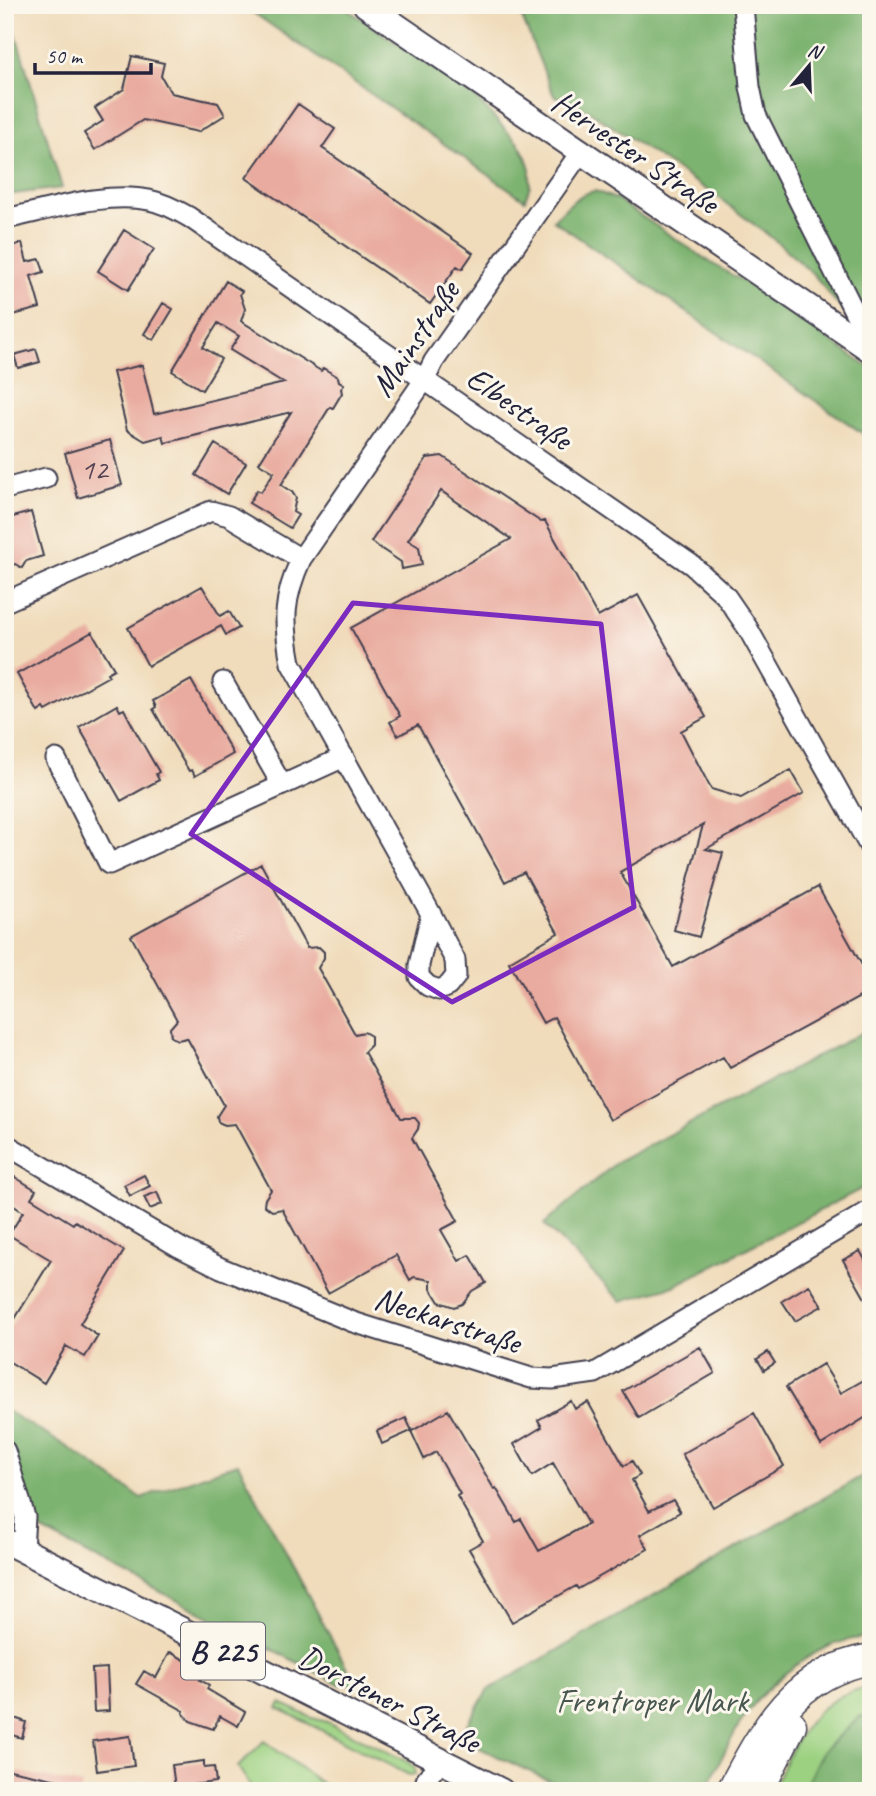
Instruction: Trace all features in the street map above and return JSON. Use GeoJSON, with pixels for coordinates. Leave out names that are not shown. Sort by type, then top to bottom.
{"type":"FeatureCollection","features":[{"type":"Feature","properties":{"kind":"highway"},"geometry":{"type":"LineString","coordinates":[[732,1791],[775,1717],[794,1695],[815,1679],[839,1667],[871,1659]]}},
{"type":"Feature","properties":{"kind":"highway"},"geometry":{"type":"LineString","coordinates":[[758,1791],[801,1711],[832,1687],[849,1679],[871,1675]]}},
{"type":"Feature","properties":{"kind":"main road","name":"Hervester Straße"},"geometry":{"type":"LineString","coordinates":[[366,5],[580,153],[871,348]]}},
{"type":"Feature","properties":{"kind":"main road","name":"Dorstener Straße"},"geometry":{"type":"LineString","coordinates":[[14,1545],[501,1791]]}},
{"type":"Feature","properties":{"kind":"street"},"geometry":{"type":"LineString","coordinates":[[743,5],[750,87],[756,116],[871,348]]}},
{"type":"Feature","properties":{"kind":"street","name":"Mainstraße"},"geometry":{"type":"LineString","coordinates":[[431,914],[291,663],[285,629],[289,585],[300,559],[425,380],[434,361],[580,153]]}},
{"type":"Feature","properties":{"kind":"street","name":"Elbestraße"},"geometry":{"type":"LineString","coordinates":[[5,219],[117,198],[150,200],[170,206],[692,565],[725,595],[747,627],[871,849]]}},
{"type":"Feature","properties":{"kind":"street"},"geometry":{"type":"LineString","coordinates":[[5,489],[46,478]]}},
{"type":"Feature","properties":{"kind":"street"},"geometry":{"type":"LineString","coordinates":[[5,602],[211,511],[229,516],[300,559]]}},
{"type":"Feature","properties":{"kind":"street"},"geometry":{"type":"LineString","coordinates":[[223,682],[282,785]]}},
{"type":"Feature","properties":{"kind":"street"},"geometry":{"type":"LineString","coordinates":[[56,759],[109,864],[344,757]]}},
{"type":"Feature","properties":{"kind":"street","name":"Neckarstraße"},"geometry":{"type":"LineString","coordinates":[[5,1144],[179,1247],[221,1268],[353,1322],[531,1378],[552,1379],[595,1373],[871,1210]]}},
{"type":"Feature","properties":{"kind":"street","name":"Dorstener Straße"},"geometry":{"type":"LineString","coordinates":[[5,1451],[25,1517],[14,1545]]}},
{"type":"Feature","properties":{"kind":"street"},"geometry":{"type":"LineString","coordinates":[[423,1791],[427,1778],[440,1760]]}},
{"type":"Feature","properties":{"kind":"highlighted area"},"geometry":{"type":"Polygon","coordinates":[[[353,603],[601,624],[634,907],[452,1002],[191,834],[353,603]]]}},
{"type":"Feature","properties":{"kind":"green space"},"geometry":{"type":"Polygon","coordinates":[[[242,5],[341,5],[474,96],[519,144],[526,157],[530,169],[530,185],[525,200],[242,5]]]}},
{"type":"Feature","properties":{"kind":"green space"},"geometry":{"type":"Polygon","coordinates":[[[517,5],[871,5],[871,328],[838,305],[814,275],[776,241],[719,198],[589,111],[571,101],[554,96],[517,5]]]}},
{"type":"Feature","properties":{"kind":"green space"},"geometry":{"type":"Polygon","coordinates":[[[8,8],[62,188],[5,195],[5,9],[8,8]]]}},
{"type":"Feature","properties":{"kind":"green space"},"geometry":{"type":"Polygon","coordinates":[[[595,191],[616,199],[713,264],[748,284],[871,369],[871,439],[553,220],[577,198],[595,191]]]}},
{"type":"Feature","properties":{"kind":"green space"},"geometry":{"type":"Polygon","coordinates":[[[871,1028],[871,1184],[674,1286],[621,1301],[544,1224],[617,1162],[871,1028]]]}},
{"type":"Feature","properties":{"kind":"green space"},"geometry":{"type":"Polygon","coordinates":[[[5,1410],[69,1448],[141,1498],[238,1463],[356,1685],[341,1685],[31,1525],[5,1440],[5,1410]]]}},
{"type":"Feature","properties":{"kind":"green space","name":"Frentroper Mark"},"geometry":{"type":"Polygon","coordinates":[[[871,1471],[871,1637],[836,1644],[803,1660],[788,1671],[749,1710],[705,1791],[571,1791],[469,1743],[464,1729],[488,1690],[871,1471]]]}},
{"type":"Feature","properties":{"kind":"green space"},"geometry":{"type":"Polygon","coordinates":[[[871,1686],[871,1716],[861,1716],[822,1752],[803,1791],[771,1791],[807,1724],[819,1711],[833,1700],[871,1686]]]}},
{"type":"Feature","properties":{"kind":"green space"},"geometry":{"type":"Polygon","coordinates":[[[281,1703],[327,1722],[408,1762],[415,1768],[415,1774],[409,1775],[278,1708],[281,1703]]]}},
{"type":"Feature","properties":{"kind":"green space"},"geometry":{"type":"Polygon","coordinates":[[[861,1716],[871,1716],[871,1791],[803,1791],[822,1752],[861,1716]]]}},
{"type":"Feature","properties":{"kind":"green space"},"geometry":{"type":"Polygon","coordinates":[[[264,1741],[332,1791],[254,1791],[238,1767],[264,1741]]]}},
{"type":"Feature","properties":{"kind":"building"},"geometry":{"type":"Polygon","coordinates":[[[132,56],[164,63],[161,76],[171,93],[218,103],[225,115],[198,132],[143,120],[95,150],[84,133],[103,121],[95,108],[124,89],[132,56]]]}},
{"type":"Feature","properties":{"kind":"building"},"geometry":{"type":"Polygon","coordinates":[[[298,104],[335,129],[322,148],[473,253],[462,269],[457,266],[430,304],[246,178],[298,104]]]}},
{"type":"Feature","properties":{"kind":"building"},"geometry":{"type":"Polygon","coordinates":[[[124,230],[154,249],[128,290],[98,271],[124,230]]]}},
{"type":"Feature","properties":{"kind":"building"},"geometry":{"type":"Polygon","coordinates":[[[22,243],[27,262],[40,259],[44,272],[31,276],[40,308],[13,315],[5,288],[5,248],[22,243]]]}},
{"type":"Feature","properties":{"kind":"building"},"geometry":{"type":"Polygon","coordinates":[[[226,281],[242,291],[240,294],[245,309],[241,321],[321,371],[323,368],[338,377],[344,384],[333,408],[330,407],[281,485],[296,498],[293,512],[298,515],[290,528],[249,503],[257,490],[261,492],[274,472],[259,463],[291,412],[165,443],[163,436],[145,441],[127,430],[113,372],[142,365],[154,414],[284,383],[230,350],[239,336],[218,323],[203,347],[221,359],[202,390],[172,371],[226,281]]]}},
{"type":"Feature","properties":{"kind":"building"},"geometry":{"type":"Polygon","coordinates":[[[163,303],[173,309],[154,340],[144,334],[163,303]]]}},
{"type":"Feature","properties":{"kind":"building"},"geometry":{"type":"Polygon","coordinates":[[[36,349],[40,362],[18,368],[14,355],[36,349]]]}},
{"type":"Feature","properties":{"kind":"building"},"geometry":{"type":"Polygon","coordinates":[[[110,440],[122,485],[78,498],[65,453],[110,440]]]}},
{"type":"Feature","properties":{"kind":"building"},"geometry":{"type":"Polygon","coordinates":[[[215,444],[246,463],[227,494],[196,475],[215,444]]]}},
{"type":"Feature","properties":{"kind":"building"},"geometry":{"type":"Polygon","coordinates":[[[442,456],[541,522],[545,521],[598,617],[638,595],[706,717],[681,731],[711,789],[741,798],[791,770],[804,793],[706,849],[723,853],[699,937],[674,930],[703,825],[620,872],[673,967],[818,887],[871,981],[871,991],[730,1068],[723,1057],[610,1120],[554,1017],[543,1023],[509,962],[558,933],[524,872],[505,882],[418,725],[398,736],[390,722],[400,716],[351,628],[511,539],[441,491],[408,540],[419,547],[422,565],[402,569],[401,562],[371,542],[427,458],[442,456]]]}},
{"type":"Feature","properties":{"kind":"building"},"geometry":{"type":"Polygon","coordinates":[[[31,512],[43,556],[26,561],[22,568],[15,564],[5,567],[5,519],[31,512]]]}},
{"type":"Feature","properties":{"kind":"building"},"geometry":{"type":"Polygon","coordinates":[[[202,586],[220,616],[229,611],[239,628],[226,635],[221,626],[148,666],[128,628],[202,586]]]}},
{"type":"Feature","properties":{"kind":"building"},"geometry":{"type":"Polygon","coordinates":[[[92,632],[114,669],[107,673],[109,676],[46,711],[44,708],[38,712],[17,674],[92,632]]]}},
{"type":"Feature","properties":{"kind":"building"},"geometry":{"type":"Polygon","coordinates":[[[191,680],[233,754],[195,776],[192,770],[189,771],[153,709],[156,707],[153,701],[191,680]]]}},
{"type":"Feature","properties":{"kind":"building"},"geometry":{"type":"Polygon","coordinates":[[[117,705],[120,711],[124,709],[159,772],[156,774],[159,780],[121,801],[79,727],[117,705]]]}},
{"type":"Feature","properties":{"kind":"building"},"geometry":{"type":"Polygon","coordinates":[[[261,864],[307,948],[319,947],[324,952],[324,958],[318,968],[355,1034],[364,1032],[371,1036],[371,1045],[364,1052],[401,1118],[415,1118],[419,1123],[412,1138],[458,1221],[441,1230],[459,1261],[470,1255],[486,1283],[472,1291],[462,1304],[454,1307],[439,1302],[431,1289],[431,1280],[414,1277],[410,1280],[396,1255],[328,1293],[282,1209],[272,1211],[264,1205],[271,1190],[235,1124],[225,1125],[218,1122],[217,1116],[224,1105],[187,1038],[178,1040],[171,1037],[170,1028],[177,1020],[131,936],[261,864]]]}},
{"type":"Feature","properties":{"kind":"building"},"geometry":{"type":"Polygon","coordinates":[[[5,1171],[36,1190],[31,1198],[124,1251],[80,1324],[98,1336],[85,1357],[66,1346],[44,1383],[5,1359],[5,1335],[51,1260],[9,1235],[23,1212],[5,1200],[5,1171]]]}},
{"type":"Feature","properties":{"kind":"building"},"geometry":{"type":"Polygon","coordinates":[[[144,1175],[150,1186],[130,1196],[124,1185],[144,1175]]]}},
{"type":"Feature","properties":{"kind":"building"},"geometry":{"type":"Polygon","coordinates":[[[157,1192],[162,1204],[150,1209],[144,1197],[157,1192]]]}},
{"type":"Feature","properties":{"kind":"building"},"geometry":{"type":"Polygon","coordinates":[[[860,1251],[871,1270],[871,1309],[843,1260],[860,1251]]]}},
{"type":"Feature","properties":{"kind":"building"},"geometry":{"type":"Polygon","coordinates":[[[809,1285],[822,1306],[795,1321],[782,1301],[809,1285]]]}},
{"type":"Feature","properties":{"kind":"building"},"geometry":{"type":"Polygon","coordinates":[[[700,1347],[715,1373],[639,1418],[623,1391],[700,1347]]]}},
{"type":"Feature","properties":{"kind":"building"},"geometry":{"type":"Polygon","coordinates":[[[768,1352],[775,1363],[764,1370],[757,1359],[768,1352]]]}},
{"type":"Feature","properties":{"kind":"building"},"geometry":{"type":"Polygon","coordinates":[[[823,1364],[841,1393],[871,1376],[871,1414],[821,1445],[786,1387],[823,1364]]]}},
{"type":"Feature","properties":{"kind":"building"},"geometry":{"type":"Polygon","coordinates":[[[571,1401],[575,1409],[588,1402],[624,1466],[632,1461],[640,1475],[632,1480],[649,1511],[673,1500],[680,1512],[640,1535],[648,1549],[578,1589],[576,1586],[512,1622],[469,1549],[483,1541],[436,1452],[424,1459],[411,1431],[382,1444],[377,1431],[406,1418],[412,1431],[448,1410],[494,1489],[496,1488],[516,1522],[521,1519],[539,1551],[588,1524],[553,1463],[532,1476],[514,1444],[542,1427],[538,1420],[571,1401]]]}},
{"type":"Feature","properties":{"kind":"building"},"geometry":{"type":"Polygon","coordinates":[[[754,1413],[784,1466],[713,1507],[682,1454],[754,1413]]]}},
{"type":"Feature","properties":{"kind":"building"},"geometry":{"type":"Polygon","coordinates":[[[170,1652],[205,1671],[200,1680],[209,1685],[207,1689],[245,1712],[238,1726],[220,1716],[213,1729],[190,1721],[184,1711],[136,1684],[144,1671],[156,1678],[170,1652]]]}},
{"type":"Feature","properties":{"kind":"building"},"geometry":{"type":"Polygon","coordinates":[[[107,1668],[109,1711],[94,1712],[92,1669],[107,1668]]]}},
{"type":"Feature","properties":{"kind":"building"},"geometry":{"type":"Polygon","coordinates":[[[5,1715],[26,1722],[22,1738],[5,1733],[5,1715]]]}},
{"type":"Feature","properties":{"kind":"building"},"geometry":{"type":"Polygon","coordinates":[[[130,1736],[134,1766],[97,1771],[93,1741],[130,1736]]]}},
{"type":"Feature","properties":{"kind":"building"},"geometry":{"type":"Polygon","coordinates":[[[204,1761],[204,1768],[214,1767],[216,1782],[175,1787],[172,1765],[204,1761]]]}},
{"type":"Feature","properties":{"kind":"building"},"geometry":{"type":"Polygon","coordinates":[[[5,1769],[82,1785],[81,1791],[5,1791],[5,1769]]]}}]}
